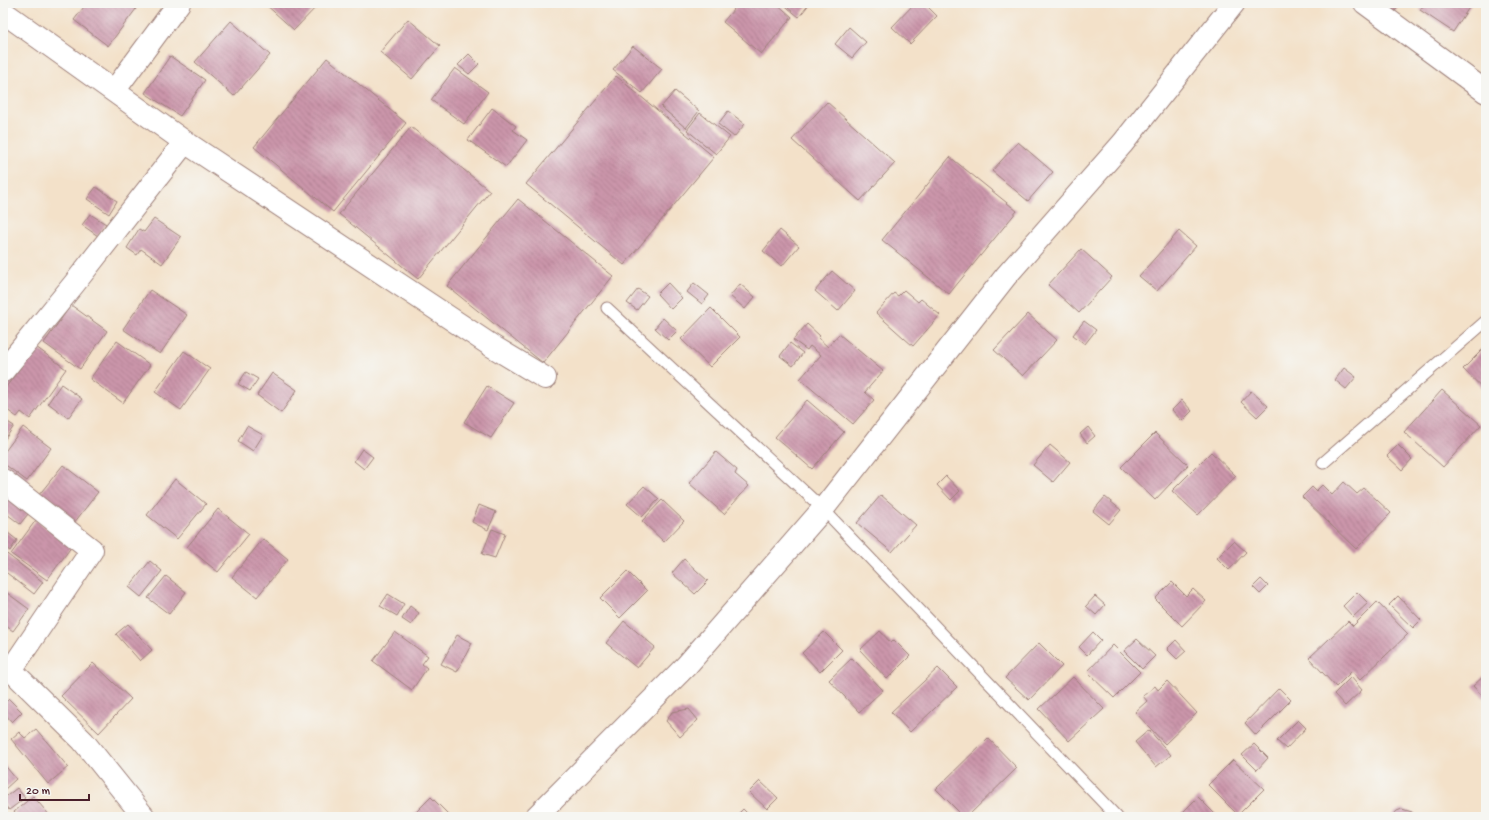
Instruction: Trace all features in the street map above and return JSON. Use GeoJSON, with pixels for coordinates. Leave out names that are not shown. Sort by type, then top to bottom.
{"type":"FeatureCollection","features":[{"type":"Feature","properties":{"kind":"street"},"geometry":{"type":"LineString","coordinates":[[114,91],[179,3]]}},
{"type":"Feature","properties":{"kind":"street"},"geometry":{"type":"LineString","coordinates":[[536,817],[687,665],[822,509],[1006,276],[1123,144],[1234,3]]}},
{"type":"Feature","properties":{"kind":"street"},"geometry":{"type":"LineString","coordinates":[[1365,3],[1486,92]]}},
{"type":"Feature","properties":{"kind":"street"},"geometry":{"type":"LineString","coordinates":[[3,12],[185,142],[492,346],[546,378]]}},
{"type":"Feature","properties":{"kind":"street"},"geometry":{"type":"LineString","coordinates":[[3,371],[74,284],[185,142]]}},
{"type":"Feature","properties":{"kind":"street"},"geometry":{"type":"LineString","coordinates":[[3,480],[92,550],[7,669],[83,741],[144,817]]}},
{"type":"Feature","properties":{"kind":"lane"},"geometry":{"type":"LineString","coordinates":[[607,308],[822,509],[1117,817]]}},
{"type":"Feature","properties":{"kind":"lane"},"geometry":{"type":"LineString","coordinates":[[1323,463],[1486,321]]}},
{"type":"Feature","properties":{"kind":"building"},"geometry":{"type":"Polygon","coordinates":[[[87,3],[128,3],[136,9],[108,46],[74,20],[87,3]]]}},
{"type":"Feature","properties":{"kind":"building"},"geometry":{"type":"Polygon","coordinates":[[[264,3],[320,3],[294,30],[264,3]]]}},
{"type":"Feature","properties":{"kind":"building"},"geometry":{"type":"Polygon","coordinates":[[[739,3],[776,3],[792,17],[761,54],[723,22],[739,3]]]}},
{"type":"Feature","properties":{"kind":"building"},"geometry":{"type":"Polygon","coordinates":[[[782,3],[810,3],[799,17],[782,3]]]}},
{"type":"Feature","properties":{"kind":"building"},"geometry":{"type":"Polygon","coordinates":[[[915,3],[924,3],[937,16],[910,44],[892,27],[915,3]]]}},
{"type":"Feature","properties":{"kind":"building"},"geometry":{"type":"Polygon","coordinates":[[[1375,3],[1401,3],[1392,15],[1375,3]]]}},
{"type":"Feature","properties":{"kind":"building"},"geometry":{"type":"Polygon","coordinates":[[[1425,3],[1472,3],[1453,32],[1420,10],[1425,3]]]}},
{"type":"Feature","properties":{"kind":"building"},"geometry":{"type":"Polygon","coordinates":[[[408,19],[440,46],[412,79],[380,52],[408,19]]]}},
{"type":"Feature","properties":{"kind":"building"},"geometry":{"type":"Polygon","coordinates":[[[231,21],[270,55],[234,96],[195,62],[231,21]]]}},
{"type":"Feature","properties":{"kind":"building"},"geometry":{"type":"Polygon","coordinates":[[[849,27],[866,42],[852,58],[835,44],[849,27]]]}},
{"type":"Feature","properties":{"kind":"building"},"geometry":{"type":"Polygon","coordinates":[[[633,46],[662,69],[642,93],[613,70],[633,46]]]}},
{"type":"Feature","properties":{"kind":"building"},"geometry":{"type":"Polygon","coordinates":[[[469,54],[479,64],[469,74],[458,65],[469,54]]]}},
{"type":"Feature","properties":{"kind":"building"},"geometry":{"type":"Polygon","coordinates":[[[170,56],[205,80],[180,116],[145,93],[170,56]]]}},
{"type":"Feature","properties":{"kind":"building"},"geometry":{"type":"Polygon","coordinates":[[[327,58],[406,123],[333,212],[254,147],[327,58]]]}},
{"type":"Feature","properties":{"kind":"building"},"geometry":{"type":"Polygon","coordinates":[[[455,68],[488,92],[464,124],[431,100],[455,68]]]}},
{"type":"Feature","properties":{"kind":"building"},"geometry":{"type":"Polygon","coordinates":[[[616,76],[714,157],[624,265],[526,184],[616,76]]]}},
{"type":"Feature","properties":{"kind":"building"},"geometry":{"type":"Polygon","coordinates":[[[675,91],[699,111],[686,128],[661,107],[675,91]]]}},
{"type":"Feature","properties":{"kind":"building"},"geometry":{"type":"Polygon","coordinates":[[[827,102],[895,163],[860,201],[792,140],[827,102]]]}},
{"type":"Feature","properties":{"kind":"building"},"geometry":{"type":"Polygon","coordinates":[[[492,108],[516,126],[513,130],[527,140],[506,167],[468,140],[492,108]]]}},
{"type":"Feature","properties":{"kind":"building"},"geometry":{"type":"Polygon","coordinates":[[[728,111],[745,124],[734,137],[718,124],[728,111]]]}},
{"type":"Feature","properties":{"kind":"building"},"geometry":{"type":"Polygon","coordinates":[[[700,113],[730,137],[716,154],[687,130],[700,113]]]}},
{"type":"Feature","properties":{"kind":"building"},"geometry":{"type":"Polygon","coordinates":[[[411,127],[490,191],[418,279],[339,214],[411,127]]]}},
{"type":"Feature","properties":{"kind":"building"},"geometry":{"type":"Polygon","coordinates":[[[1018,142],[1053,172],[1028,201],[992,171],[1018,142]]]}},
{"type":"Feature","properties":{"kind":"building"},"geometry":{"type":"Polygon","coordinates":[[[950,157],[1017,211],[949,294],[882,240],[950,157]]]}},
{"type":"Feature","properties":{"kind":"building"},"geometry":{"type":"Polygon","coordinates":[[[96,187],[117,201],[109,214],[87,199],[96,187]]]}},
{"type":"Feature","properties":{"kind":"building"},"geometry":{"type":"Polygon","coordinates":[[[518,199],[613,276],[543,363],[447,286],[518,199]]]}},
{"type":"Feature","properties":{"kind":"building"},"geometry":{"type":"Polygon","coordinates":[[[90,214],[106,224],[98,236],[82,225],[90,214]]]}},
{"type":"Feature","properties":{"kind":"building"},"geometry":{"type":"Polygon","coordinates":[[[154,219],[181,237],[162,264],[141,249],[137,255],[127,248],[139,229],[144,232],[154,219]]]}},
{"type":"Feature","properties":{"kind":"building"},"geometry":{"type":"Polygon","coordinates":[[[780,230],[799,246],[782,266],[763,251],[780,230]]]}},
{"type":"Feature","properties":{"kind":"building"},"geometry":{"type":"Polygon","coordinates":[[[1179,231],[1196,246],[1157,291],[1139,276],[1179,231]]]}},
{"type":"Feature","properties":{"kind":"building"},"geometry":{"type":"Polygon","coordinates":[[[1081,249],[1112,277],[1079,313],[1048,285],[1081,249]]]}},
{"type":"Feature","properties":{"kind":"building"},"geometry":{"type":"Polygon","coordinates":[[[832,271],[855,291],[838,311],[815,291],[832,271]]]}},
{"type":"Feature","properties":{"kind":"building"},"geometry":{"type":"Polygon","coordinates":[[[668,283],[682,298],[671,309],[657,294],[668,283]]]}},
{"type":"Feature","properties":{"kind":"building"},"geometry":{"type":"Polygon","coordinates":[[[694,283],[709,295],[702,304],[687,292],[694,283]]]}},
{"type":"Feature","properties":{"kind":"building"},"geometry":{"type":"Polygon","coordinates":[[[740,284],[755,297],[745,309],[730,296],[740,284]]]}},
{"type":"Feature","properties":{"kind":"building"},"geometry":{"type":"Polygon","coordinates":[[[638,289],[648,296],[637,310],[627,303],[638,289]]]}},
{"type":"Feature","properties":{"kind":"building"},"geometry":{"type":"Polygon","coordinates":[[[150,290],[187,315],[160,354],[123,329],[150,290]]]}},
{"type":"Feature","properties":{"kind":"building"},"geometry":{"type":"Polygon","coordinates":[[[904,290],[918,302],[921,299],[940,315],[913,346],[876,313],[894,293],[898,296],[904,290]]]}},
{"type":"Feature","properties":{"kind":"building"},"geometry":{"type":"Polygon","coordinates":[[[71,305],[107,331],[80,369],[44,343],[71,305]]]}},
{"type":"Feature","properties":{"kind":"building"},"geometry":{"type":"Polygon","coordinates":[[[711,308],[740,337],[710,367],[681,339],[711,308]]]}},
{"type":"Feature","properties":{"kind":"building"},"geometry":{"type":"Polygon","coordinates":[[[1028,314],[1057,340],[1023,376],[994,350],[1028,314]]]}},
{"type":"Feature","properties":{"kind":"building"},"geometry":{"type":"Polygon","coordinates":[[[663,318],[677,331],[668,340],[655,328],[663,318]]]}},
{"type":"Feature","properties":{"kind":"building"},"geometry":{"type":"Polygon","coordinates":[[[1084,321],[1096,330],[1085,344],[1073,335],[1084,321]]]}},
{"type":"Feature","properties":{"kind":"building"},"geometry":{"type":"Polygon","coordinates":[[[807,324],[820,336],[818,338],[828,347],[839,334],[883,371],[865,392],[874,400],[853,424],[800,379],[821,355],[810,346],[807,350],[793,340],[807,324]]]}},
{"type":"Feature","properties":{"kind":"building"},"geometry":{"type":"Polygon","coordinates":[[[117,341],[150,365],[123,403],[90,379],[117,341]]]}},
{"type":"Feature","properties":{"kind":"building"},"geometry":{"type":"Polygon","coordinates":[[[790,343],[803,353],[793,366],[780,356],[790,343]]]}},
{"type":"Feature","properties":{"kind":"building"},"geometry":{"type":"Polygon","coordinates":[[[1486,346],[1486,391],[1463,369],[1486,346]]]}},
{"type":"Feature","properties":{"kind":"building"},"geometry":{"type":"Polygon","coordinates":[[[36,347],[66,369],[30,419],[21,412],[17,417],[3,407],[3,391],[36,347]]]}},
{"type":"Feature","properties":{"kind":"building"},"geometry":{"type":"Polygon","coordinates":[[[184,351],[210,369],[181,410],[155,392],[184,351]]]}},
{"type":"Feature","properties":{"kind":"building"},"geometry":{"type":"Polygon","coordinates":[[[1344,368],[1356,377],[1346,389],[1335,380],[1344,368]]]}},
{"type":"Feature","properties":{"kind":"building"},"geometry":{"type":"Polygon","coordinates":[[[246,372],[258,379],[250,391],[238,384],[246,372]]]}},
{"type":"Feature","properties":{"kind":"building"},"geometry":{"type":"Polygon","coordinates":[[[272,373],[297,390],[281,413],[257,395],[272,373]]]}},
{"type":"Feature","properties":{"kind":"building"},"geometry":{"type":"Polygon","coordinates":[[[61,384],[82,399],[68,418],[48,403],[61,384]]]}},
{"type":"Feature","properties":{"kind":"building"},"geometry":{"type":"Polygon","coordinates":[[[487,386],[514,403],[491,438],[464,422],[487,386]]]}},
{"type":"Feature","properties":{"kind":"building"},"geometry":{"type":"Polygon","coordinates":[[[1442,390],[1481,425],[1443,467],[1404,432],[1442,390]]]}},
{"type":"Feature","properties":{"kind":"building"},"geometry":{"type":"Polygon","coordinates":[[[1251,391],[1268,406],[1257,417],[1241,402],[1251,391]]]}},
{"type":"Feature","properties":{"kind":"building"},"geometry":{"type":"Polygon","coordinates":[[[807,400],[844,432],[812,469],[775,437],[807,400]]]}},
{"type":"Feature","properties":{"kind":"building"},"geometry":{"type":"Polygon","coordinates":[[[1182,400],[1192,411],[1182,421],[1172,410],[1182,400]]]}},
{"type":"Feature","properties":{"kind":"building"},"geometry":{"type":"Polygon","coordinates":[[[3,419],[14,426],[3,442],[3,419]]]}},
{"type":"Feature","properties":{"kind":"building"},"geometry":{"type":"Polygon","coordinates":[[[247,426],[263,435],[253,451],[238,441],[247,426]]]}},
{"type":"Feature","properties":{"kind":"building"},"geometry":{"type":"Polygon","coordinates":[[[23,427],[51,448],[27,481],[3,463],[3,454],[23,427]]]}},
{"type":"Feature","properties":{"kind":"building"},"geometry":{"type":"Polygon","coordinates":[[[1088,427],[1095,436],[1087,443],[1080,434],[1088,427]]]}},
{"type":"Feature","properties":{"kind":"building"},"geometry":{"type":"Polygon","coordinates":[[[1155,433],[1188,465],[1155,500],[1121,467],[1155,433]]]}},
{"type":"Feature","properties":{"kind":"building"},"geometry":{"type":"Polygon","coordinates":[[[1050,445],[1070,462],[1053,482],[1033,465],[1050,445]]]}},
{"type":"Feature","properties":{"kind":"building"},"geometry":{"type":"Polygon","coordinates":[[[1398,445],[1412,459],[1402,470],[1387,456],[1398,445]]]}},
{"type":"Feature","properties":{"kind":"building"},"geometry":{"type":"Polygon","coordinates":[[[362,449],[373,457],[364,469],[354,461],[362,449]]]}},
{"type":"Feature","properties":{"kind":"building"},"geometry":{"type":"Polygon","coordinates":[[[716,452],[737,470],[735,474],[749,486],[724,514],[689,483],[716,452]]]}},
{"type":"Feature","properties":{"kind":"building"},"geometry":{"type":"Polygon","coordinates":[[[1211,452],[1236,476],[1198,515],[1172,491],[1211,452]]]}},
{"type":"Feature","properties":{"kind":"building"},"geometry":{"type":"Polygon","coordinates":[[[63,465],[98,492],[74,523],[38,496],[63,465]]]}},
{"type":"Feature","properties":{"kind":"building"},"geometry":{"type":"Polygon","coordinates":[[[946,476],[960,491],[951,500],[937,485],[946,476]]]}},
{"type":"Feature","properties":{"kind":"building"},"geometry":{"type":"Polygon","coordinates":[[[175,479],[206,504],[177,539],[147,515],[175,479]]]}},
{"type":"Feature","properties":{"kind":"building"},"geometry":{"type":"Polygon","coordinates":[[[1344,482],[1357,494],[1364,488],[1391,513],[1356,549],[1302,497],[1312,487],[1316,491],[1322,485],[1332,495],[1344,482]]]}},
{"type":"Feature","properties":{"kind":"building"},"geometry":{"type":"Polygon","coordinates":[[[644,486],[659,499],[642,517],[627,504],[644,486]]]}},
{"type":"Feature","properties":{"kind":"building"},"geometry":{"type":"Polygon","coordinates":[[[11,494],[32,509],[20,524],[3,511],[3,505],[11,494]]]}},
{"type":"Feature","properties":{"kind":"building"},"geometry":{"type":"Polygon","coordinates":[[[881,495],[916,525],[892,552],[857,523],[881,495]]]}},
{"type":"Feature","properties":{"kind":"building"},"geometry":{"type":"Polygon","coordinates":[[[1105,497],[1121,510],[1109,524],[1093,511],[1105,497]]]}},
{"type":"Feature","properties":{"kind":"building"},"geometry":{"type":"Polygon","coordinates":[[[662,500],[684,521],[664,542],[642,521],[662,500]]]}},
{"type":"Feature","properties":{"kind":"building"},"geometry":{"type":"Polygon","coordinates":[[[479,505],[496,512],[488,530],[472,522],[479,505]]]}},
{"type":"Feature","properties":{"kind":"building"},"geometry":{"type":"Polygon","coordinates":[[[218,509],[249,534],[218,572],[187,547],[218,509]]]}},
{"type":"Feature","properties":{"kind":"building"},"geometry":{"type":"Polygon","coordinates":[[[36,520],[72,546],[47,580],[11,554],[36,520]]]}},
{"type":"Feature","properties":{"kind":"building"},"geometry":{"type":"Polygon","coordinates":[[[3,529],[17,540],[10,551],[3,546],[3,529]]]}},
{"type":"Feature","properties":{"kind":"building"},"geometry":{"type":"Polygon","coordinates":[[[492,529],[505,534],[495,558],[482,554],[492,529]]]}},
{"type":"Feature","properties":{"kind":"building"},"geometry":{"type":"Polygon","coordinates":[[[263,539],[288,559],[257,597],[232,577],[263,539]]]}},
{"type":"Feature","properties":{"kind":"building"},"geometry":{"type":"Polygon","coordinates":[[[1234,541],[1246,552],[1229,570],[1217,558],[1234,541]]]}},
{"type":"Feature","properties":{"kind":"building"},"geometry":{"type":"Polygon","coordinates":[[[3,551],[43,582],[34,594],[3,570],[3,551]]]}},
{"type":"Feature","properties":{"kind":"building"},"geometry":{"type":"Polygon","coordinates":[[[684,559],[708,581],[695,594],[672,573],[684,559]]]}},
{"type":"Feature","properties":{"kind":"building"},"geometry":{"type":"Polygon","coordinates":[[[150,561],[162,571],[141,597],[129,587],[150,561]]]}},
{"type":"Feature","properties":{"kind":"building"},"geometry":{"type":"Polygon","coordinates":[[[627,571],[647,591],[620,618],[600,598],[627,571]]]}},
{"type":"Feature","properties":{"kind":"building"},"geometry":{"type":"Polygon","coordinates":[[[166,576],[186,592],[169,614],[148,598],[166,576]]]}},
{"type":"Feature","properties":{"kind":"building"},"geometry":{"type":"Polygon","coordinates":[[[1261,579],[1268,586],[1260,594],[1253,587],[1261,579]]]}},
{"type":"Feature","properties":{"kind":"building"},"geometry":{"type":"Polygon","coordinates":[[[1172,582],[1186,596],[1193,589],[1206,601],[1182,626],[1155,599],[1172,582]]]}},
{"type":"Feature","properties":{"kind":"building"},"geometry":{"type":"Polygon","coordinates":[[[3,590],[29,609],[13,631],[3,624],[3,590]]]}},
{"type":"Feature","properties":{"kind":"building"},"geometry":{"type":"Polygon","coordinates":[[[1357,592],[1368,603],[1353,617],[1343,606],[1357,592]]]}},
{"type":"Feature","properties":{"kind":"building"},"geometry":{"type":"Polygon","coordinates":[[[388,594],[404,604],[397,616],[380,606],[388,594]]]}},
{"type":"Feature","properties":{"kind":"building"},"geometry":{"type":"Polygon","coordinates":[[[1095,596],[1105,605],[1096,615],[1086,606],[1095,596]]]}},
{"type":"Feature","properties":{"kind":"building"},"geometry":{"type":"Polygon","coordinates":[[[1398,596],[1421,620],[1413,628],[1389,605],[1398,596]]]}},
{"type":"Feature","properties":{"kind":"building"},"geometry":{"type":"Polygon","coordinates":[[[1377,602],[1408,634],[1360,680],[1352,671],[1336,687],[1309,658],[1348,621],[1353,626],[1377,602]]]}},
{"type":"Feature","properties":{"kind":"building"},"geometry":{"type":"Polygon","coordinates":[[[410,606],[419,613],[411,625],[402,619],[410,606]]]}},
{"type":"Feature","properties":{"kind":"building"},"geometry":{"type":"Polygon","coordinates":[[[624,621],[655,647],[637,668],[606,643],[624,621]]]}},
{"type":"Feature","properties":{"kind":"building"},"geometry":{"type":"Polygon","coordinates":[[[128,624],[152,650],[140,661],[116,634],[128,624]]]}},
{"type":"Feature","properties":{"kind":"building"},"geometry":{"type":"Polygon","coordinates":[[[880,631],[891,643],[894,640],[910,656],[887,679],[860,650],[880,631]]]}},
{"type":"Feature","properties":{"kind":"building"},"geometry":{"type":"Polygon","coordinates":[[[395,632],[428,656],[422,664],[427,668],[412,690],[373,661],[395,632]]]}},
{"type":"Feature","properties":{"kind":"building"},"geometry":{"type":"Polygon","coordinates":[[[824,632],[842,650],[820,672],[802,653],[824,632]]]}},
{"type":"Feature","properties":{"kind":"building"},"geometry":{"type":"Polygon","coordinates":[[[1093,632],[1101,640],[1087,655],[1079,647],[1093,632]]]}},
{"type":"Feature","properties":{"kind":"building"},"geometry":{"type":"Polygon","coordinates":[[[457,635],[472,643],[457,672],[441,664],[457,635]]]}},
{"type":"Feature","properties":{"kind":"building"},"geometry":{"type":"Polygon","coordinates":[[[1137,639],[1155,656],[1142,669],[1124,651],[1137,639]]]}},
{"type":"Feature","properties":{"kind":"building"},"geometry":{"type":"Polygon","coordinates":[[[1176,640],[1186,651],[1177,659],[1167,649],[1176,640]]]}},
{"type":"Feature","properties":{"kind":"building"},"geometry":{"type":"Polygon","coordinates":[[[1039,643],[1062,666],[1029,700],[1005,678],[1039,643]]]}},
{"type":"Feature","properties":{"kind":"building"},"geometry":{"type":"Polygon","coordinates":[[[1113,645],[1140,672],[1114,698],[1087,672],[1113,645]]]}},
{"type":"Feature","properties":{"kind":"building"},"geometry":{"type":"Polygon","coordinates":[[[852,658],[883,690],[859,712],[829,680],[852,658]]]}},
{"type":"Feature","properties":{"kind":"building"},"geometry":{"type":"Polygon","coordinates":[[[93,663],[131,699],[99,733],[61,696],[93,663]]]}},
{"type":"Feature","properties":{"kind":"building"},"geometry":{"type":"Polygon","coordinates":[[[938,668],[957,687],[910,732],[891,712],[938,668]]]}},
{"type":"Feature","properties":{"kind":"building"},"geometry":{"type":"Polygon","coordinates":[[[1486,674],[1486,700],[1473,686],[1486,674]]]}},
{"type":"Feature","properties":{"kind":"building"},"geometry":{"type":"Polygon","coordinates":[[[1073,677],[1104,709],[1069,741],[1039,709],[1073,677]]]}},
{"type":"Feature","properties":{"kind":"building"},"geometry":{"type":"Polygon","coordinates":[[[1351,677],[1362,690],[1345,706],[1334,694],[1351,677]]]}},
{"type":"Feature","properties":{"kind":"building"},"geometry":{"type":"Polygon","coordinates":[[[1167,681],[1197,713],[1165,744],[1135,712],[1147,701],[1143,696],[1155,686],[1158,690],[1167,681]]]}},
{"type":"Feature","properties":{"kind":"building"},"geometry":{"type":"Polygon","coordinates":[[[1279,688],[1291,700],[1256,735],[1245,723],[1279,688]]]}},
{"type":"Feature","properties":{"kind":"building"},"geometry":{"type":"Polygon","coordinates":[[[9,699],[22,712],[12,722],[3,712],[3,705],[9,699]]]}},
{"type":"Feature","properties":{"kind":"building"},"geometry":{"type":"Polygon","coordinates":[[[689,709],[698,720],[680,737],[666,721],[672,712],[689,709]]]}},
{"type":"Feature","properties":{"kind":"building"},"geometry":{"type":"Polygon","coordinates":[[[1298,720],[1306,728],[1286,749],[1277,741],[1298,720]]]}},
{"type":"Feature","properties":{"kind":"building"},"geometry":{"type":"Polygon","coordinates":[[[36,729],[68,767],[48,784],[11,739],[19,732],[25,738],[36,729]]]}},
{"type":"Feature","properties":{"kind":"building"},"geometry":{"type":"Polygon","coordinates":[[[1149,730],[1171,755],[1156,767],[1135,742],[1149,730]]]}},
{"type":"Feature","properties":{"kind":"building"},"geometry":{"type":"Polygon","coordinates":[[[988,738],[1017,768],[967,817],[964,817],[936,789],[988,738]]]}},
{"type":"Feature","properties":{"kind":"building"},"geometry":{"type":"Polygon","coordinates":[[[1254,744],[1268,758],[1257,770],[1242,755],[1254,744]]]}},
{"type":"Feature","properties":{"kind":"building"},"geometry":{"type":"Polygon","coordinates":[[[1233,760],[1264,789],[1238,815],[1208,785],[1233,760]]]}},
{"type":"Feature","properties":{"kind":"building"},"geometry":{"type":"Polygon","coordinates":[[[3,763],[16,779],[4,790],[3,789],[3,763]]]}},
{"type":"Feature","properties":{"kind":"building"},"geometry":{"type":"Polygon","coordinates":[[[760,781],[778,798],[767,809],[749,792],[760,781]]]}},
{"type":"Feature","properties":{"kind":"building"},"geometry":{"type":"Polygon","coordinates":[[[17,788],[25,798],[9,810],[3,803],[3,799],[17,788]]]}},
{"type":"Feature","properties":{"kind":"building"},"geometry":{"type":"Polygon","coordinates":[[[33,796],[51,817],[18,817],[14,812],[33,796]]]}},
{"type":"Feature","properties":{"kind":"building"},"geometry":{"type":"Polygon","coordinates":[[[431,797],[451,817],[411,817],[431,797]]]}},
{"type":"Feature","properties":{"kind":"building"},"geometry":{"type":"Polygon","coordinates":[[[1198,797],[1218,817],[1178,817],[1198,797]]]}},
{"type":"Feature","properties":{"kind":"building"},"geometry":{"type":"Polygon","coordinates":[[[743,809],[751,817],[735,817],[743,809]]]}},
{"type":"Feature","properties":{"kind":"building"},"geometry":{"type":"Polygon","coordinates":[[[1402,809],[1412,812],[1417,817],[1390,817],[1402,809]]]}}]}
